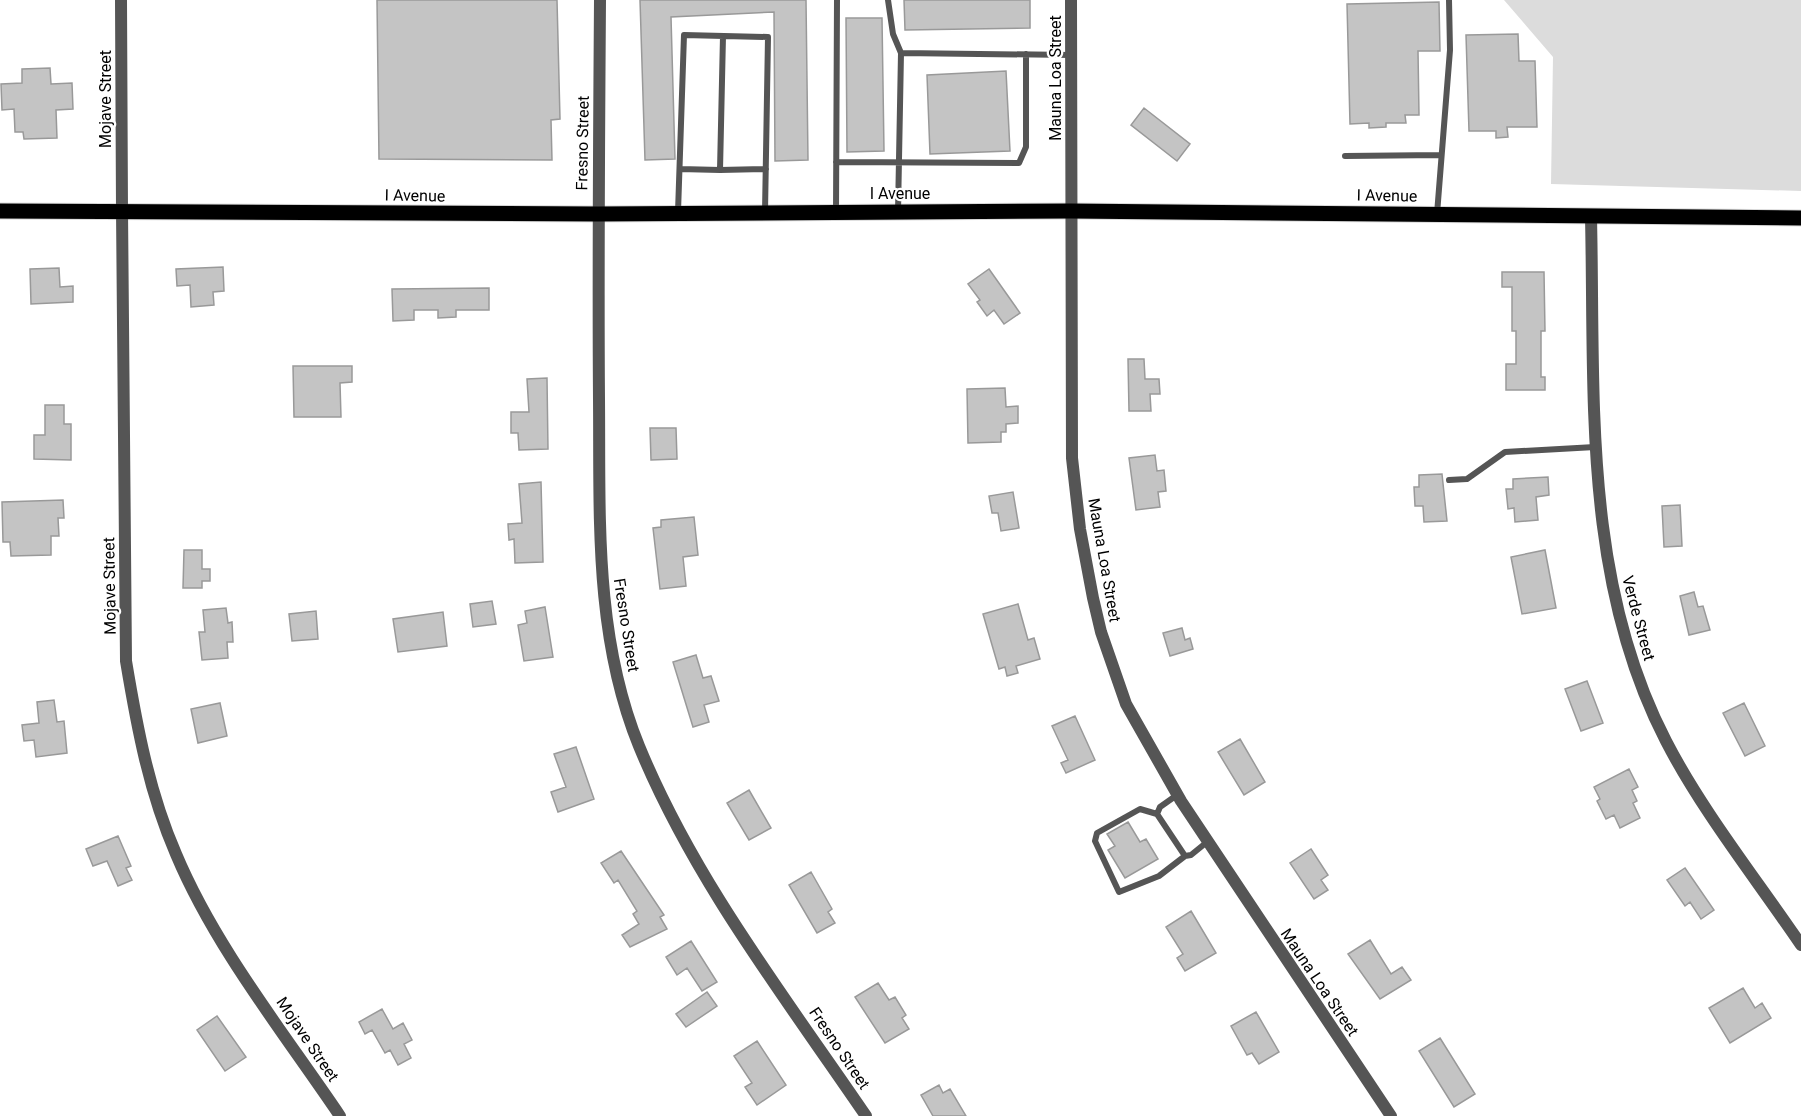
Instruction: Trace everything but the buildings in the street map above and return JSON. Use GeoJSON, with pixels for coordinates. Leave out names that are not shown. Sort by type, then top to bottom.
{"type":"FeatureCollection","features":[{"type":"Feature","properties":{"kind":"main road","name":"I Avenue"},"geometry":{"type":"LineString","coordinates":[[0,211],[598,214],[1071,211],[1801,218]]}},
{"type":"Feature","properties":{"kind":"street","name":"Mojave Street"},"geometry":{"type":"LineString","coordinates":[[121,0],[126,661],[137,731],[153,792],[176,854],[202,907],[340,1116]]}},
{"type":"Feature","properties":{"kind":"street","name":"Fresno Street"},"geometry":{"type":"LineString","coordinates":[[600,0],[598,214],[602,595],[615,670],[638,743],[675,828],[723,904],[866,1116]]}},
{"type":"Feature","properties":{"kind":"street","name":"Mauna Loa Street"},"geometry":{"type":"LineString","coordinates":[[1071,0],[1072,458],[1088,575],[1101,632],[1126,704],[1177,795],[1391,1116]]}},
{"type":"Feature","properties":{"kind":"street","name":"Verde Street"},"geometry":{"type":"LineString","coordinates":[[1592,217],[1596,483],[1613,594],[1636,670],[1666,741],[1695,790],[1801,945]]}},
{"type":"Feature","properties":{"kind":"lane"},"geometry":{"type":"LineString","coordinates":[[836,212],[837,0]]}},
{"type":"Feature","properties":{"kind":"lane"},"geometry":{"type":"LineString","coordinates":[[888,0],[893,34],[901,53],[898,212]]}},
{"type":"Feature","properties":{"kind":"lane"},"geometry":{"type":"LineString","coordinates":[[1437,214],[1450,50],[1449,0]]}},
{"type":"Feature","properties":{"kind":"lane"},"geometry":{"type":"LineString","coordinates":[[678,212],[684,35],[768,37],[765,212]]}},
{"type":"Feature","properties":{"kind":"lane"},"geometry":{"type":"LineString","coordinates":[[720,170],[723,36]]}},
{"type":"Feature","properties":{"kind":"lane"},"geometry":{"type":"LineString","coordinates":[[901,53],[1071,54]]}},
{"type":"Feature","properties":{"kind":"lane"},"geometry":{"type":"LineString","coordinates":[[836,162],[1019,163],[1026,147],[1026,54]]}},
{"type":"Feature","properties":{"kind":"lane"},"geometry":{"type":"LineString","coordinates":[[1345,156],[1442,155]]}},
{"type":"Feature","properties":{"kind":"lane"},"geometry":{"type":"LineString","coordinates":[[680,169],[766,169]]}},
{"type":"Feature","properties":{"kind":"lane"},"geometry":{"type":"LineString","coordinates":[[1449,480],[1467,479],[1505,452],[1596,447]]}},
{"type":"Feature","properties":{"kind":"lane"},"geometry":{"type":"LineString","coordinates":[[1156,814],[1160,807],[1177,795]]}},
{"type":"Feature","properties":{"kind":"lane"},"geometry":{"type":"LineString","coordinates":[[1185,855],[1156,814],[1140,808],[1097,833],[1095,841],[1119,892],[1159,876],[1185,855],[1191,855],[1207,842]]}},
{"type":"Feature","properties":{"kind":"shaded area"},"geometry":{"type":"Polygon","coordinates":[[[1504,0],[1801,0],[1801,191],[1551,184],[1553,57],[1504,0]]]}}]}
